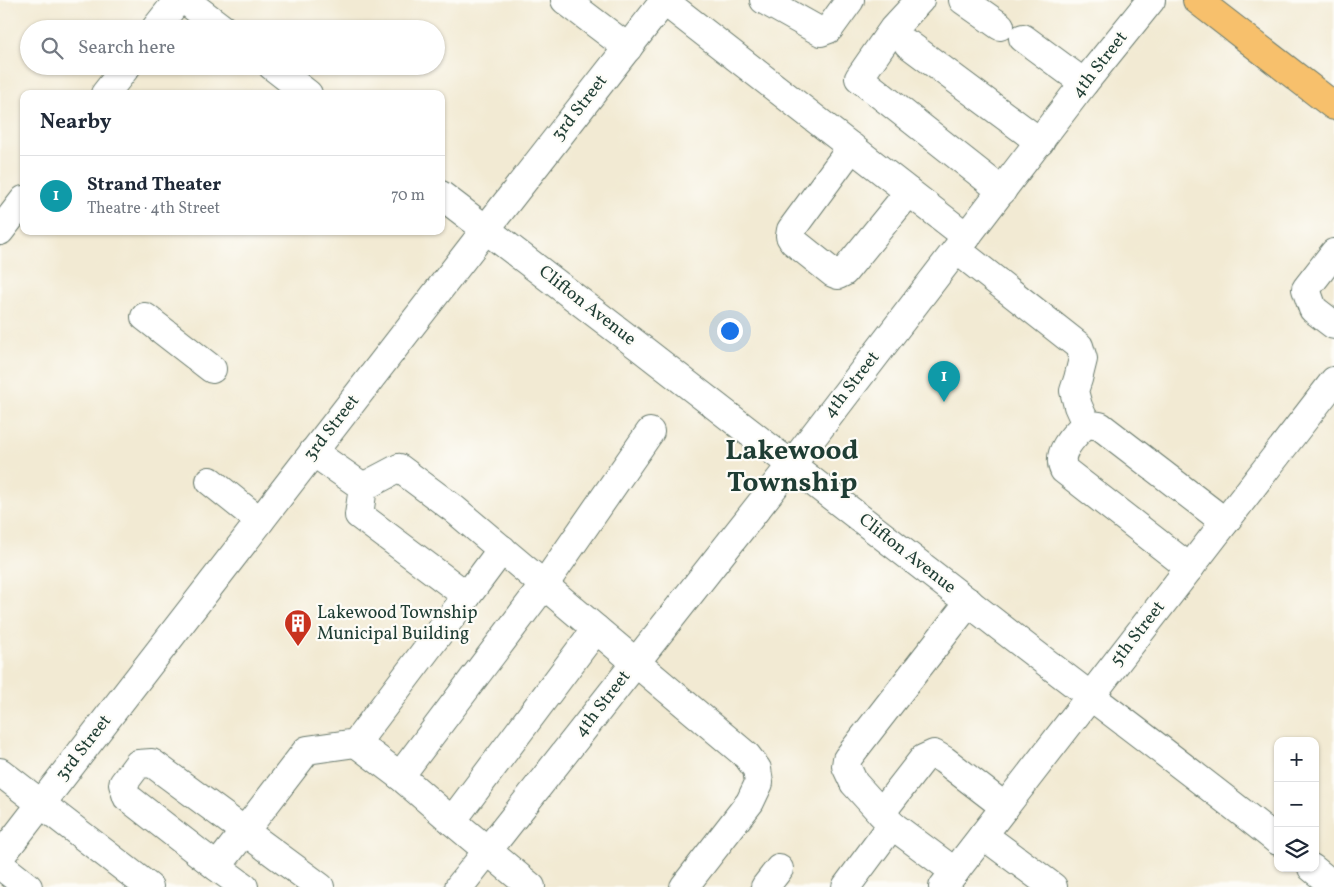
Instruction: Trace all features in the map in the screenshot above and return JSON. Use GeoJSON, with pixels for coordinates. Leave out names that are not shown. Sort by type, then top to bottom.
{"type":"FeatureCollection","features":[{"type":"Feature","properties":{"kind":"highway"},"geometry":{"type":"LineString","coordinates":[[1197,0],[1334,106]]}},
{"type":"Feature","properties":{"kind":"street"},"geometry":{"type":"LineString","coordinates":[[163,20],[178,0]]}},
{"type":"Feature","properties":{"kind":"street"},"geometry":{"type":"LineString","coordinates":[[185,0],[211,20]]}},
{"type":"Feature","properties":{"kind":"street"},"geometry":{"type":"LineString","coordinates":[[565,0],[628,48]]}},
{"type":"Feature","properties":{"kind":"street"},"geometry":{"type":"LineString","coordinates":[[764,0],[820,32],[829,29],[850,0]]}},
{"type":"Feature","properties":{"kind":"street"},"geometry":{"type":"LineString","coordinates":[[920,0],[893,29],[859,78],[1002,191]]}},
{"type":"Feature","properties":{"kind":"street"},"geometry":{"type":"LineString","coordinates":[[963,0],[1084,83]]}},
{"type":"Feature","properties":{"kind":"street","name":"4th Street"},"geometry":{"type":"LineString","coordinates":[[459,887],[792,464],[1084,83],[1151,0]]}},
{"type":"Feature","properties":{"kind":"street"},"geometry":{"type":"LineString","coordinates":[[658,3],[852,147],[909,192],[962,243],[1079,346],[1083,359],[1074,391],[1086,424]]}},
{"type":"Feature","properties":{"kind":"street","name":"3rd Street"},"geometry":{"type":"LineString","coordinates":[[0,857],[628,48],[658,3]]}},
{"type":"Feature","properties":{"kind":"street"},"geometry":{"type":"LineString","coordinates":[[908,44],[1040,142]]}},
{"type":"Feature","properties":{"kind":"street"},"geometry":{"type":"LineString","coordinates":[[109,90],[120,75]]}},
{"type":"Feature","properties":{"kind":"street"},"geometry":{"type":"LineString","coordinates":[[284,75],[303,90]]}},
{"type":"Feature","properties":{"kind":"street"},"geometry":{"type":"LineString","coordinates":[[852,147],[791,230],[790,236],[833,273],[838,275],[844,272],[909,192]]}},
{"type":"Feature","properties":{"kind":"street","name":"Clifton Avenue"},"geometry":{"type":"LineString","coordinates":[[445,198],[1274,838]]}},
{"type":"Feature","properties":{"kind":"street"},"geometry":{"type":"LineString","coordinates":[[0,231],[20,205]]}},
{"type":"Feature","properties":{"kind":"street"},"geometry":{"type":"LineString","coordinates":[[1334,252],[1306,289],[1313,309],[1334,325]]}},
{"type":"Feature","properties":{"kind":"street"},"geometry":{"type":"LineString","coordinates":[[145,317],[212,369]]}},
{"type":"Feature","properties":{"kind":"street","name":"5th Street"},"geometry":{"type":"LineString","coordinates":[[949,879],[1334,381]]}},
{"type":"Feature","properties":{"kind":"street"},"geometry":{"type":"LineString","coordinates":[[1086,424],[1100,426],[1224,522]]}},
{"type":"Feature","properties":{"kind":"street"},"geometry":{"type":"LineString","coordinates":[[1086,424],[1075,434],[1065,449],[1061,460],[1064,470],[1190,568]]}},
{"type":"Feature","properties":{"kind":"street"},"geometry":{"type":"LineString","coordinates":[[400,776],[544,585],[650,432]]}},
{"type":"Feature","properties":{"kind":"street"},"geometry":{"type":"LineString","coordinates":[[313,452],[363,487]]}},
{"type":"Feature","properties":{"kind":"street"},"geometry":{"type":"LineString","coordinates":[[363,487],[399,468],[454,509],[747,756],[757,769],[759,783],[750,802],[684,887]]}},
{"type":"Feature","properties":{"kind":"street"},"geometry":{"type":"LineString","coordinates":[[210,481],[260,521]]}},
{"type":"Feature","properties":{"kind":"street"},"geometry":{"type":"LineString","coordinates":[[363,487],[359,515],[467,596]]}},
{"type":"Feature","properties":{"kind":"street"},"geometry":{"type":"LineString","coordinates":[[216,867],[307,750],[356,742],[502,549]]}},
{"type":"Feature","properties":{"kind":"street"},"geometry":{"type":"LineString","coordinates":[[949,879],[886,819],[854,783],[846,766],[847,759],[969,602]]}},
{"type":"Feature","properties":{"kind":"street"},"geometry":{"type":"LineString","coordinates":[[452,820],[596,629]]}},
{"type":"Feature","properties":{"kind":"street"},"geometry":{"type":"LineString","coordinates":[[356,742],[400,776],[531,887]]}},
{"type":"Feature","properties":{"kind":"street"},"geometry":{"type":"LineString","coordinates":[[846,887],[922,759],[934,754],[1005,807]]}},
{"type":"Feature","properties":{"kind":"street"},"geometry":{"type":"LineString","coordinates":[[244,887],[127,797],[123,784],[138,764],[152,763],[320,887]]}},
{"type":"Feature","properties":{"kind":"street"},"geometry":{"type":"LineString","coordinates":[[0,772],[148,887]]}},
{"type":"Feature","properties":{"kind":"street"},"geometry":{"type":"LineString","coordinates":[[983,835],[1053,887]]}},
{"type":"Feature","properties":{"kind":"street"},"geometry":{"type":"LineString","coordinates":[[0,865],[28,887]]}},
{"type":"Feature","properties":{"kind":"place","name":"Strand Theater"},"geometry":{"type":"Point","coordinates":[944,402]}},
{"type":"Feature","properties":{"kind":"place","name":"Lakewood Township Municipal Building"},"geometry":{"type":"Point","coordinates":[298,647]}},
{"type":"Feature","properties":{"kind":"district","name":"Lakewood Township"},"geometry":{"type":"Point","coordinates":[792,467]}}]}
